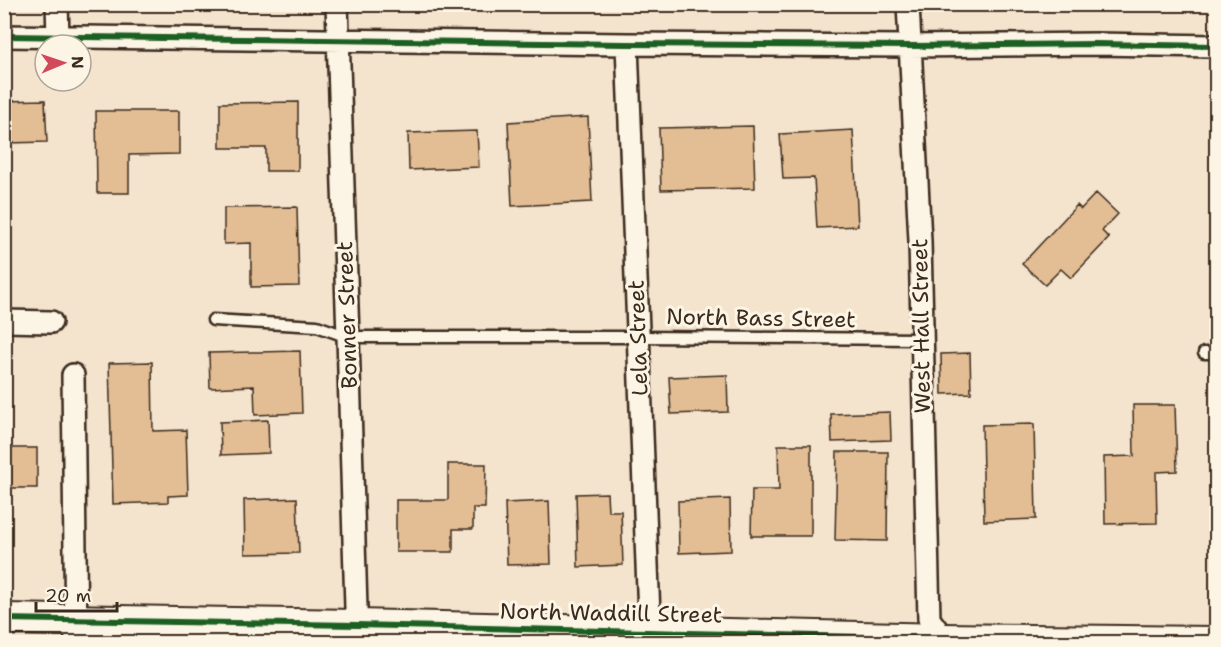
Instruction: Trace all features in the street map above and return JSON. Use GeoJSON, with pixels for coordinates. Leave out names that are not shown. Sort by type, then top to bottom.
{"type":"FeatureCollection","features":[{"type":"Feature","properties":{"kind":"street"},"geometry":{"type":"LineString","coordinates":[[57,4],[58,33]]}},
{"type":"Feature","properties":{"kind":"street","name":"Bonner Street"},"geometry":{"type":"LineString","coordinates":[[337,4],[357,634]]}},
{"type":"Feature","properties":{"kind":"street","name":"West Hall Street"},"geometry":{"type":"LineString","coordinates":[[909,4],[920,241],[929,619],[944,641]]}},
{"type":"Feature","properties":{"kind":"street"},"geometry":{"type":"LineString","coordinates":[[4,36],[33,37]]}},
{"type":"Feature","properties":{"kind":"street"},"geometry":{"type":"LineString","coordinates":[[93,37],[627,44],[1216,46]]}},
{"type":"Feature","properties":{"kind":"street","name":"Lela Street"},"geometry":{"type":"LineString","coordinates":[[627,44],[650,637]]}},
{"type":"Feature","properties":{"kind":"street"},"geometry":{"type":"LineString","coordinates":[[4,321],[51,322]]}},
{"type":"Feature","properties":{"kind":"street"},"geometry":{"type":"LineString","coordinates":[[73,375],[77,631]]}},
{"type":"Feature","properties":{"kind":"street","name":"North Waddill Street"},"geometry":{"type":"LineString","coordinates":[[4,619],[77,631],[1216,642]]}},
{"type":"Feature","properties":{"kind":"lane","name":"North Bass Street"},"geometry":{"type":"LineString","coordinates":[[213,320],[317,326],[348,337],[921,339]]}},
{"type":"Feature","properties":{"kind":"lane"},"geometry":{"type":"LineString","coordinates":[[1204,353],[1216,353]]}},
{"type":"Feature","properties":{"kind":"building"},"geometry":{"type":"Polygon","coordinates":[[[45,100],[47,142],[7,143],[8,170],[4,171],[4,101],[45,100]]]}},
{"type":"Feature","properties":{"kind":"building"},"geometry":{"type":"Polygon","coordinates":[[[298,102],[298,171],[266,171],[266,148],[220,148],[220,103],[298,102]]]}},
{"type":"Feature","properties":{"kind":"building"},"geometry":{"type":"Polygon","coordinates":[[[96,111],[179,111],[179,154],[129,155],[129,193],[97,193],[96,111]]]}},
{"type":"Feature","properties":{"kind":"building"},"geometry":{"type":"Polygon","coordinates":[[[588,117],[592,202],[512,206],[508,122],[588,117]]]}},
{"type":"Feature","properties":{"kind":"building"},"geometry":{"type":"Polygon","coordinates":[[[753,126],[755,188],[661,190],[659,128],[753,126]]]}},
{"type":"Feature","properties":{"kind":"building"},"geometry":{"type":"Polygon","coordinates":[[[853,130],[858,226],[817,228],[814,178],[783,179],[780,134],[853,130]]]}},
{"type":"Feature","properties":{"kind":"building"},"geometry":{"type":"Polygon","coordinates":[[[477,131],[479,167],[409,170],[408,133],[477,131]]]}},
{"type":"Feature","properties":{"kind":"building"},"geometry":{"type":"Polygon","coordinates":[[[1096,193],[1118,214],[1102,231],[1109,238],[1071,278],[1061,269],[1045,285],[1022,264],[1077,205],[1081,209],[1096,193]]]}},
{"type":"Feature","properties":{"kind":"building"},"geometry":{"type":"Polygon","coordinates":[[[297,207],[299,286],[251,287],[251,243],[224,244],[224,208],[297,207]]]}},
{"type":"Feature","properties":{"kind":"building"},"geometry":{"type":"Polygon","coordinates":[[[300,351],[302,413],[255,415],[254,386],[210,388],[209,353],[300,351]]]}},
{"type":"Feature","properties":{"kind":"building"},"geometry":{"type":"Polygon","coordinates":[[[970,353],[971,393],[942,394],[941,354],[970,353]]]}},
{"type":"Feature","properties":{"kind":"building"},"geometry":{"type":"Polygon","coordinates":[[[152,362],[153,431],[186,430],[188,495],[168,496],[168,502],[113,504],[109,363],[152,362]]]}},
{"type":"Feature","properties":{"kind":"building"},"geometry":{"type":"Polygon","coordinates":[[[727,375],[728,412],[671,414],[669,377],[727,375]]]}},
{"type":"Feature","properties":{"kind":"building"},"geometry":{"type":"Polygon","coordinates":[[[1133,405],[1175,405],[1177,471],[1156,472],[1157,523],[1105,524],[1104,457],[1134,456],[1133,405]]]}},
{"type":"Feature","properties":{"kind":"building"},"geometry":{"type":"Polygon","coordinates":[[[890,412],[891,440],[832,442],[831,414],[890,412]]]}},
{"type":"Feature","properties":{"kind":"building"},"geometry":{"type":"Polygon","coordinates":[[[268,420],[269,453],[221,455],[220,422],[268,420]]]}},
{"type":"Feature","properties":{"kind":"building"},"geometry":{"type":"Polygon","coordinates":[[[1034,424],[1036,519],[984,521],[982,425],[1034,424]]]}},
{"type":"Feature","properties":{"kind":"building"},"geometry":{"type":"Polygon","coordinates":[[[778,445],[811,445],[811,536],[751,536],[752,490],[779,490],[778,445]]]}},
{"type":"Feature","properties":{"kind":"building"},"geometry":{"type":"Polygon","coordinates":[[[4,448],[37,448],[37,488],[4,488],[4,448]]]}},
{"type":"Feature","properties":{"kind":"building"},"geometry":{"type":"Polygon","coordinates":[[[837,452],[888,452],[887,541],[835,540],[837,452]]]}},
{"type":"Feature","properties":{"kind":"building"},"geometry":{"type":"Polygon","coordinates":[[[448,464],[486,464],[485,508],[473,508],[473,529],[453,529],[453,552],[396,552],[396,500],[448,500],[448,464]]]}},
{"type":"Feature","properties":{"kind":"building"},"geometry":{"type":"Polygon","coordinates":[[[607,493],[608,511],[621,511],[623,565],[578,567],[576,494],[607,493]]]}},
{"type":"Feature","properties":{"kind":"building"},"geometry":{"type":"Polygon","coordinates":[[[297,498],[299,553],[245,554],[244,500],[297,498]]]}},
{"type":"Feature","properties":{"kind":"building"},"geometry":{"type":"Polygon","coordinates":[[[730,499],[731,551],[679,553],[678,501],[730,499]]]}},
{"type":"Feature","properties":{"kind":"building"},"geometry":{"type":"Polygon","coordinates":[[[549,501],[551,564],[507,565],[505,503],[549,501]]]}},
{"type":"Feature","properties":{"kind":"cycle path"},"geometry":{"type":"LineString","coordinates":[[4,36],[627,44],[1216,46]]}},
{"type":"Feature","properties":{"kind":"cycle path"},"geometry":{"type":"LineString","coordinates":[[4,619],[943,639],[1216,642]]}}]}
